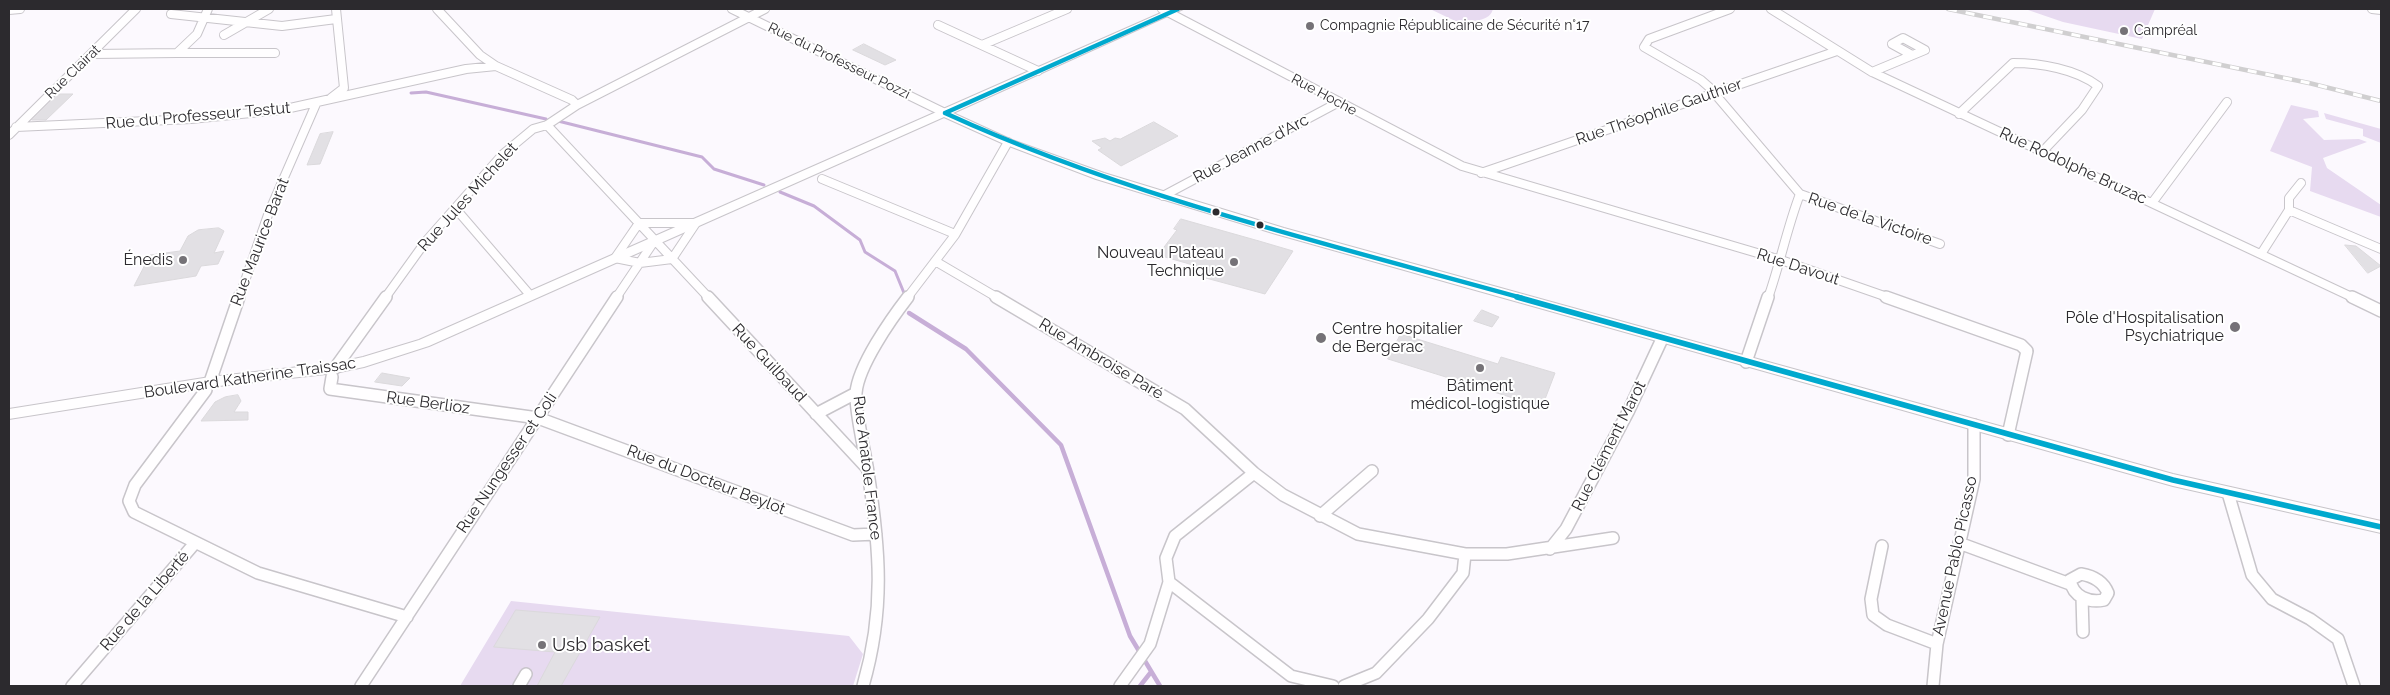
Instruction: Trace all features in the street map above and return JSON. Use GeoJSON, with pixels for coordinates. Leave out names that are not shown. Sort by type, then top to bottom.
{"type":"FeatureCollection","features":[{"type":"Feature","properties":{"kind":"main road","name":"Boulevard Katherine Traissac"},"geometry":{"type":"LineString","coordinates":[[9,414],[208,386],[332,378],[410,352],[424,343],[530,295],[945,113],[1170,10]]}},
{"type":"Feature","properties":{"kind":"main road"},"geometry":{"type":"LineString","coordinates":[[945,113],[1008,142],[1100,176],[1280,231],[2008,435],[2228,493],[2381,526]]}},
{"type":"Feature","properties":{"kind":"street"},"geometry":{"type":"LineString","coordinates":[[9,10],[20,9]]}},
{"type":"Feature","properties":{"kind":"street","name":"Rue Clairat"},"geometry":{"type":"LineString","coordinates":[[9,134],[93,54],[136,9]]}},
{"type":"Feature","properties":{"kind":"street"},"geometry":{"type":"LineString","coordinates":[[177,53],[197,34],[208,9]]}},
{"type":"Feature","properties":{"kind":"street"},"geometry":{"type":"LineString","coordinates":[[224,35],[269,9]]}},
{"type":"Feature","properties":{"kind":"street"},"geometry":{"type":"LineString","coordinates":[[336,9],[344,88]]}},
{"type":"Feature","properties":{"kind":"street"},"geometry":{"type":"LineString","coordinates":[[437,9],[480,55],[496,66],[572,100],[577,105]]}},
{"type":"Feature","properties":{"kind":"street","name":"Rue du Professeur Pozzi"},"geometry":{"type":"LineString","coordinates":[[732,9],[945,113]]}},
{"type":"Feature","properties":{"kind":"street","name":"Rue Jules Michelet"},"geometry":{"type":"LineString","coordinates":[[332,378],[426,241],[503,154],[532,129],[547,125],[552,119],[577,105],[748,16],[766,9]]}},
{"type":"Feature","properties":{"kind":"street"},"geometry":{"type":"LineString","coordinates":[[982,45],[1067,9]]}},
{"type":"Feature","properties":{"kind":"street"},"geometry":{"type":"LineString","coordinates":[[1730,9],[1662,34],[1644,43],[1647,50],[1701,80],[1800,194],[1789,222],[1781,260],[1746,362]]}},
{"type":"Feature","properties":{"kind":"street","name":"Rue Rodolphe Bruzac"},"geometry":{"type":"LineString","coordinates":[[1771,9],[1872,72],[2381,311]]}},
{"type":"Feature","properties":{"kind":"street"},"geometry":{"type":"LineString","coordinates":[[2372,9],[2381,10]]}},
{"type":"Feature","properties":{"kind":"street","name":"Rue Hoche"},"geometry":{"type":"LineString","coordinates":[[1170,10],[1339,102],[1462,166],[1482,173]]}},
{"type":"Feature","properties":{"kind":"street"},"geometry":{"type":"LineString","coordinates":[[171,14],[282,26],[336,19]]}},
{"type":"Feature","properties":{"kind":"street"},"geometry":{"type":"LineString","coordinates":[[938,25],[1038,71]]}},
{"type":"Feature","properties":{"kind":"street","name":"Rue Théophile Gauthier"},"geometry":{"type":"LineString","coordinates":[[1482,173],[1837,51]]}},
{"type":"Feature","properties":{"kind":"street"},"geometry":{"type":"LineString","coordinates":[[93,54],[275,53]]}},
{"type":"Feature","properties":{"kind":"street"},"geometry":{"type":"LineString","coordinates":[[466,69],[476,63],[480,55]]}},
{"type":"Feature","properties":{"kind":"street"},"geometry":{"type":"LineString","coordinates":[[1872,72],[1912,55]]}},
{"type":"Feature","properties":{"kind":"street"},"geometry":{"type":"LineString","coordinates":[[1959,114],[2013,63],[2072,74],[2095,82],[2098,86],[2097,90],[2090,100],[2042,152]]}},
{"type":"Feature","properties":{"kind":"street","name":"Rue du Professeur Testut"},"geometry":{"type":"LineString","coordinates":[[16,127],[242,115],[316,104],[466,69],[496,66]]}},
{"type":"Feature","properties":{"kind":"street"},"geometry":{"type":"LineString","coordinates":[[344,88],[352,92],[363,93]]}},
{"type":"Feature","properties":{"kind":"street"},"geometry":{"type":"LineString","coordinates":[[316,104],[344,88]]}},
{"type":"Feature","properties":{"kind":"street","name":"Rue Jeanne d'Arc"},"geometry":{"type":"LineString","coordinates":[[1163,196],[1339,102]]}},
{"type":"Feature","properties":{"kind":"street"},"geometry":{"type":"LineString","coordinates":[[2152,203],[2228,102]]}},
{"type":"Feature","properties":{"kind":"street","name":"Rue Maurice Barat"},"geometry":{"type":"LineString","coordinates":[[208,386],[270,212],[316,104]]}},
{"type":"Feature","properties":{"kind":"street","name":"Rue Guilbaud"},"geometry":{"type":"LineString","coordinates":[[547,125],[866,467]]}},
{"type":"Feature","properties":{"kind":"street","name":"Rue Anatole France"},"geometry":{"type":"LineString","coordinates":[[863,686],[871,666],[879,612],[879,570],[876,534],[856,394],[873,348],[955,234],[1008,142]]}},
{"type":"Feature","properties":{"kind":"street","name":"Rue Davout"},"geometry":{"type":"LineString","coordinates":[[1482,173],[1781,260],[2022,345],[2027,351],[2008,435]]}},
{"type":"Feature","properties":{"kind":"street"},"geometry":{"type":"LineString","coordinates":[[822,179],[955,234]]}},
{"type":"Feature","properties":{"kind":"street"},"geometry":{"type":"LineString","coordinates":[[2261,254],[2289,210],[2289,198],[2301,183]]}},
{"type":"Feature","properties":{"kind":"street","name":"Rue de la Victoire"},"geometry":{"type":"LineString","coordinates":[[1800,194],[1940,244]]}},
{"type":"Feature","properties":{"kind":"street"},"geometry":{"type":"LineString","coordinates":[[456,209],[530,295]]}},
{"type":"Feature","properties":{"kind":"street"},"geometry":{"type":"LineString","coordinates":[[2289,210],[2381,249]]}},
{"type":"Feature","properties":{"kind":"street"},"geometry":{"type":"LineString","coordinates":[[696,222],[672,260],[640,263],[615,258],[639,223],[696,222]]}},
{"type":"Feature","properties":{"kind":"street","name":"Rue Nungesser et Coli"},"geometry":{"type":"LineString","coordinates":[[361,686],[655,240]]}},
{"type":"Feature","properties":{"kind":"street","name":"Rue Ambroise Paré"},"geometry":{"type":"LineString","coordinates":[[935,261],[1185,409],[1254,473],[1282,495],[1358,534],[1465,554],[1507,554],[1613,538]]}},
{"type":"Feature","properties":{"kind":"street","name":"Rue Clément Marot"},"geometry":{"type":"LineString","coordinates":[[1550,549],[1570,521],[1628,412],[1662,339]]}},
{"type":"Feature","properties":{"kind":"street","name":"Rue Berlioz"},"geometry":{"type":"LineString","coordinates":[[332,378],[538,418]]}},
{"type":"Feature","properties":{"kind":"street","name":"Rue de la Liberté"},"geometry":{"type":"LineString","coordinates":[[72,686],[195,543],[134,512],[129,501],[136,485],[208,386]]}},
{"type":"Feature","properties":{"kind":"street"},"geometry":{"type":"LineString","coordinates":[[816,414],[856,394]]}},
{"type":"Feature","properties":{"kind":"street","name":"Rue du Docteur Beylot"},"geometry":{"type":"LineString","coordinates":[[538,418],[853,535],[876,534]]}},
{"type":"Feature","properties":{"kind":"street","name":"Avenue Pablo Picasso"},"geometry":{"type":"LineString","coordinates":[[1933,686],[1936,644],[1974,479],[1974,425]]}},
{"type":"Feature","properties":{"kind":"street"},"geometry":{"type":"LineString","coordinates":[[1320,516],[1372,471]]}},
{"type":"Feature","properties":{"kind":"street"},"geometry":{"type":"LineString","coordinates":[[1120,686],[1147,651],[1157,626],[1169,582],[1166,558],[1175,536],[1254,473]]}},
{"type":"Feature","properties":{"kind":"street"},"geometry":{"type":"LineString","coordinates":[[2228,493],[2252,575],[2272,599],[2310,619],[2338,639],[2354,686]]}},
{"type":"Feature","properties":{"kind":"street"},"geometry":{"type":"LineString","coordinates":[[195,543],[236,563],[276,579],[407,617]]}},
{"type":"Feature","properties":{"kind":"street"},"geometry":{"type":"LineString","coordinates":[[1959,543],[2070,584],[2082,597],[2100,601],[2104,600],[2108,593],[2103,584],[2087,575],[2072,577],[2070,584]]}},
{"type":"Feature","properties":{"kind":"street"},"geometry":{"type":"LineString","coordinates":[[1882,546],[1871,599],[1873,615],[1887,625],[1936,644]]}},
{"type":"Feature","properties":{"kind":"street"},"geometry":{"type":"LineString","coordinates":[[1344,686],[1376,673],[1428,619],[1463,573],[1465,554]]}},
{"type":"Feature","properties":{"kind":"street"},"geometry":{"type":"LineString","coordinates":[[1169,582],[1290,676],[1333,686]]}},
{"type":"Feature","properties":{"kind":"street"},"geometry":{"type":"LineString","coordinates":[[2082,597],[2083,632]]}},
{"type":"Feature","properties":{"kind":"street"},"geometry":{"type":"LineString","coordinates":[[518,686],[526,674]]}},
{"type":"Feature","properties":{"kind":"shaded area"},"geometry":{"type":"Polygon","coordinates":[[[1430,9],[1493,9],[1489,16],[1485,18],[1465,21],[1475,26],[1470,28],[1430,9]]]}},
{"type":"Feature","properties":{"kind":"shaded area","name":"Campréal"},"geometry":{"type":"Polygon","coordinates":[[[2155,9],[2142,39],[2063,22],[2028,10],[2155,9]]]}},
{"type":"Feature","properties":{"kind":"shaded area"},"geometry":{"type":"Polygon","coordinates":[[[2291,105],[2318,111],[2319,117],[2303,119],[2324,140],[2359,139],[2367,142],[2323,158],[2327,168],[2381,205],[2381,217],[2310,191],[2312,167],[2270,151],[2291,105]]]}},
{"type":"Feature","properties":{"kind":"shaded area"},"geometry":{"type":"Polygon","coordinates":[[[2324,113],[2381,129],[2381,143],[2363,136],[2363,129],[2326,119],[2324,113]]]}},
{"type":"Feature","properties":{"kind":"shaded area"},"geometry":{"type":"Polygon","coordinates":[[[511,601],[849,636],[863,654],[853,686],[460,686],[511,601]]]}},
{"type":"Feature","properties":{"kind":"building"},"geometry":{"type":"Polygon","coordinates":[[[864,44],[896,60],[885,65],[853,50],[864,44]]]}},
{"type":"Feature","properties":{"kind":"building"},"geometry":{"type":"Polygon","coordinates":[[[58,94],[73,94],[46,120],[32,120],[58,94]]]}},
{"type":"Feature","properties":{"kind":"building"},"geometry":{"type":"Polygon","coordinates":[[[1154,122],[1178,136],[1121,166],[1098,150],[1102,148],[1092,141],[1105,138],[1110,141],[1115,138],[1120,139],[1154,122]]]}},
{"type":"Feature","properties":{"kind":"building"},"geometry":{"type":"Polygon","coordinates":[[[333,132],[320,164],[307,165],[320,134],[333,132]]]}},
{"type":"Feature","properties":{"kind":"building","name":"Nouveau Plateau Technique"},"geometry":{"type":"Polygon","coordinates":[[[1181,219],[1293,251],[1265,294],[1202,277],[1207,269],[1158,255],[1177,230],[1174,229],[1181,219]]]}},
{"type":"Feature","properties":{"kind":"building","name":"Énedis"},"geometry":{"type":"Polygon","coordinates":[[[219,228],[224,231],[214,253],[224,251],[218,264],[201,266],[196,276],[134,286],[150,255],[180,251],[188,236],[198,230],[219,228]]]}},
{"type":"Feature","properties":{"kind":"building"},"geometry":{"type":"Polygon","coordinates":[[[2345,245],[2356,246],[2381,266],[2368,273],[2345,245]]]}},
{"type":"Feature","properties":{"kind":"building"},"geometry":{"type":"Polygon","coordinates":[[[1482,310],[1499,317],[1492,327],[1474,321],[1482,310]]]}},
{"type":"Feature","properties":{"kind":"building","name":"Bâtiment médicol-logistique"},"geometry":{"type":"Polygon","coordinates":[[[1401,334],[1498,364],[1501,357],[1555,373],[1542,407],[1388,359],[1401,334]]]}},
{"type":"Feature","properties":{"kind":"building"},"geometry":{"type":"Polygon","coordinates":[[[382,373],[410,378],[402,386],[375,382],[382,373]]]}},
{"type":"Feature","properties":{"kind":"building"},"geometry":{"type":"Polygon","coordinates":[[[238,395],[241,401],[234,412],[248,412],[248,420],[201,421],[215,402],[225,397],[238,395]]]}},
{"type":"Feature","properties":{"kind":"building","name":"Usb basket"},"geometry":{"type":"Polygon","coordinates":[[[516,610],[600,617],[561,686],[537,686],[555,652],[494,647],[516,610]]]}},
{"type":"Feature","properties":{"kind":"waterway"},"geometry":{"type":"LineString","coordinates":[[411,93],[426,92],[546,119]]}},
{"type":"Feature","properties":{"kind":"waterway"},"geometry":{"type":"LineString","coordinates":[[558,121],[702,157],[714,169],[764,185]]}},
{"type":"Feature","properties":{"kind":"waterway"},"geometry":{"type":"LineString","coordinates":[[780,192],[814,206],[860,240],[865,252],[895,271],[904,293]]}},
{"type":"Feature","properties":{"kind":"waterway"},"geometry":{"type":"LineString","coordinates":[[909,313],[966,349],[1061,445],[1130,636],[1160,686]]}},
{"type":"Feature","properties":{"kind":"waterway"},"geometry":{"type":"LineString","coordinates":[[1140,686],[1151,672]]}},
{"type":"Feature","properties":{"kind":"railway"},"geometry":{"type":"LineString","coordinates":[[1948,9],[2309,83],[2381,101]]}},
{"type":"Feature","properties":{"kind":"transit line"},"geometry":{"type":"LineString","coordinates":[[945,113],[1178,9]]}},
{"type":"Feature","properties":{"kind":"transit line"},"geometry":{"type":"LineString","coordinates":[[945,113],[1008,142],[1100,176],[1280,231],[2173,480],[2381,527]]}},
{"type":"Feature","properties":{"kind":"place","name":"Compagnie Républicaine de Sécurité n°17"},"geometry":{"type":"Point","coordinates":[1310,26]}},
{"type":"Feature","properties":{"kind":"place","name":"Campréal"},"geometry":{"type":"Point","coordinates":[2124,31]}},
{"type":"Feature","properties":{"kind":"place","name":"Énedis"},"geometry":{"type":"Point","coordinates":[183,260]}},
{"type":"Feature","properties":{"kind":"place","name":"Nouveau Plateau Technique"},"geometry":{"type":"Point","coordinates":[1234,262]}},
{"type":"Feature","properties":{"kind":"place","name":"Pôle d'Hospitalisation Psychiatrique"},"geometry":{"type":"Point","coordinates":[2235,327]}},
{"type":"Feature","properties":{"kind":"place","name":"Centre hospitalier de Bergerac"},"geometry":{"type":"Point","coordinates":[1321,338]}},
{"type":"Feature","properties":{"kind":"place","name":"Bâtiment médicol-logistique"},"geometry":{"type":"Point","coordinates":[1480,368]}},
{"type":"Feature","properties":{"kind":"place","name":"Usb basket"},"geometry":{"type":"Point","coordinates":[542,645]}}]}
